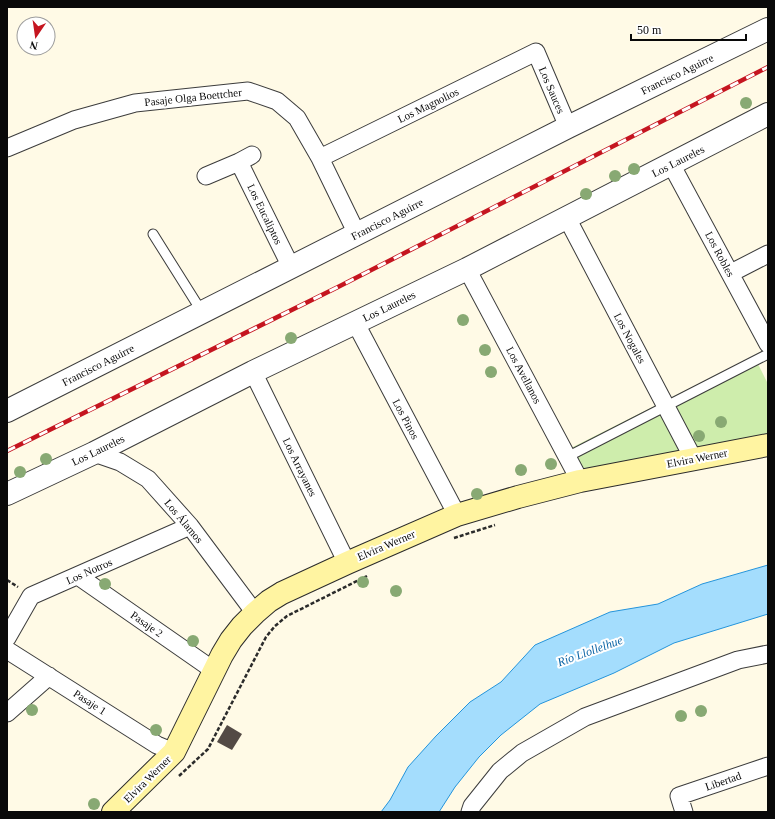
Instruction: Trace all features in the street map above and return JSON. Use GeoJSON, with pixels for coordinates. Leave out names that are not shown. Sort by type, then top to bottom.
{"type":"FeatureCollection","features":[{"type":"Feature","properties":{"kind":"main road","name":"Elvira Werner"},"geometry":{"type":"LineString","coordinates":[[113,812],[174,752],[231,640],[255,613],[269,601],[282,593],[456,515],[518,497],[580,482],[693,458],[768,445]]}},
{"type":"Feature","properties":{"kind":"street","name":"Francisco Aguirre"},"geometry":{"type":"LineString","coordinates":[[7,411],[568,127],[768,28]]}},
{"type":"Feature","properties":{"kind":"street","name":"Los Sauces"},"geometry":{"type":"LineString","coordinates":[[536,52],[568,127]]}},
{"type":"Feature","properties":{"kind":"street","name":"Los Magnolios"},"geometry":{"type":"LineString","coordinates":[[320,158],[536,52]]}},
{"type":"Feature","properties":{"kind":"street","name":"Pasaje Olga Boettcher"},"geometry":{"type":"LineString","coordinates":[[7,148],[74,120],[135,103],[248,91],[277,101],[297,118],[320,158],[357,234]]}},
{"type":"Feature","properties":{"kind":"street","name":"Los Laureles"},"geometry":{"type":"LineString","coordinates":[[7,494],[94,453],[355,322],[467,269],[768,114]]}},
{"type":"Feature","properties":{"kind":"street","name":"Los Eucaliptos"},"geometry":{"type":"LineString","coordinates":[[206,176],[245,159],[292,267]]}},
{"type":"Feature","properties":{"kind":"street","name":"Los Robles"},"geometry":{"type":"LineString","coordinates":[[671,164],[768,344]]}},
{"type":"Feature","properties":{"kind":"street","name":"Los Nogales"},"geometry":{"type":"LineString","coordinates":[[567,218],[693,458]]}},
{"type":"Feature","properties":{"kind":"street"},"geometry":{"type":"LineString","coordinates":[[731,273],[768,254]]}},
{"type":"Feature","properties":{"kind":"street","name":"Los Avellanos"},"geometry":{"type":"LineString","coordinates":[[467,269],[580,482]]}},
{"type":"Feature","properties":{"kind":"street","name":"Los Pinos"},"geometry":{"type":"LineString","coordinates":[[355,322],[456,515]]}},
{"type":"Feature","properties":{"kind":"street","name":"Los Arrayanes"},"geometry":{"type":"LineString","coordinates":[[253,372],[347,563]]}},
{"type":"Feature","properties":{"kind":"street","name":"Los Álamos"},"geometry":{"type":"LineString","coordinates":[[94,453],[120,462],[148,479],[190,526],[255,613]]}},
{"type":"Feature","properties":{"kind":"street","name":"Los Notros"},"geometry":{"type":"LineString","coordinates":[[7,638],[31,596],[190,526]]}},
{"type":"Feature","properties":{"kind":"street","name":"Pasaje 2"},"geometry":{"type":"LineString","coordinates":[[78,576],[206,665],[214,673]]}},
{"type":"Feature","properties":{"kind":"street","name":"Pasaje 1"},"geometry":{"type":"LineString","coordinates":[[7,650],[157,745],[174,752]]}},
{"type":"Feature","properties":{"kind":"street"},"geometry":{"type":"LineString","coordinates":[[470,812],[472,806],[500,771],[522,753],[585,717],[738,660],[768,654]]}},
{"type":"Feature","properties":{"kind":"street"},"geometry":{"type":"LineString","coordinates":[[7,713],[49,676]]}},
{"type":"Feature","properties":{"kind":"street","name":"Libertad"},"geometry":{"type":"LineString","coordinates":[[682,804],[768,766]]}},
{"type":"Feature","properties":{"kind":"lane"},"geometry":{"type":"LineString","coordinates":[[153,234],[202,312]]}},
{"type":"Feature","properties":{"kind":"lane"},"geometry":{"type":"LineString","coordinates":[[567,457],[768,354]]}},
{"type":"Feature","properties":{"kind":"path"},"geometry":{"type":"LineString","coordinates":[[452,539],[496,524]]}},
{"type":"Feature","properties":{"kind":"path"},"geometry":{"type":"LineString","coordinates":[[173,780],[208,749],[266,637],[275,626],[287,616],[368,576]]}},
{"type":"Feature","properties":{"kind":"green space"},"geometry":{"type":"Polygon","coordinates":[[[754,356],[768,384],[768,439],[573,479],[561,453],[754,356]]]}},
{"type":"Feature","properties":{"kind":"water","name":"Río Llollelhue"},"geometry":{"type":"Polygon","coordinates":[[[768,565],[768,614],[674,643],[614,673],[540,704],[501,735],[479,757],[455,787],[439,812],[381,812],[390,800],[408,767],[436,736],[470,702],[501,682],[535,645],[610,612],[658,604],[702,584],[768,565]]]}},
{"type":"Feature","properties":{"kind":"building"},"geometry":{"type":"Polygon","coordinates":[[[227,725],[242,734],[232,750],[217,742],[227,725]]]}},
{"type":"Feature","properties":{"kind":"railway"},"geometry":{"type":"LineString","coordinates":[[7,451],[338,287],[768,67]]}}]}
